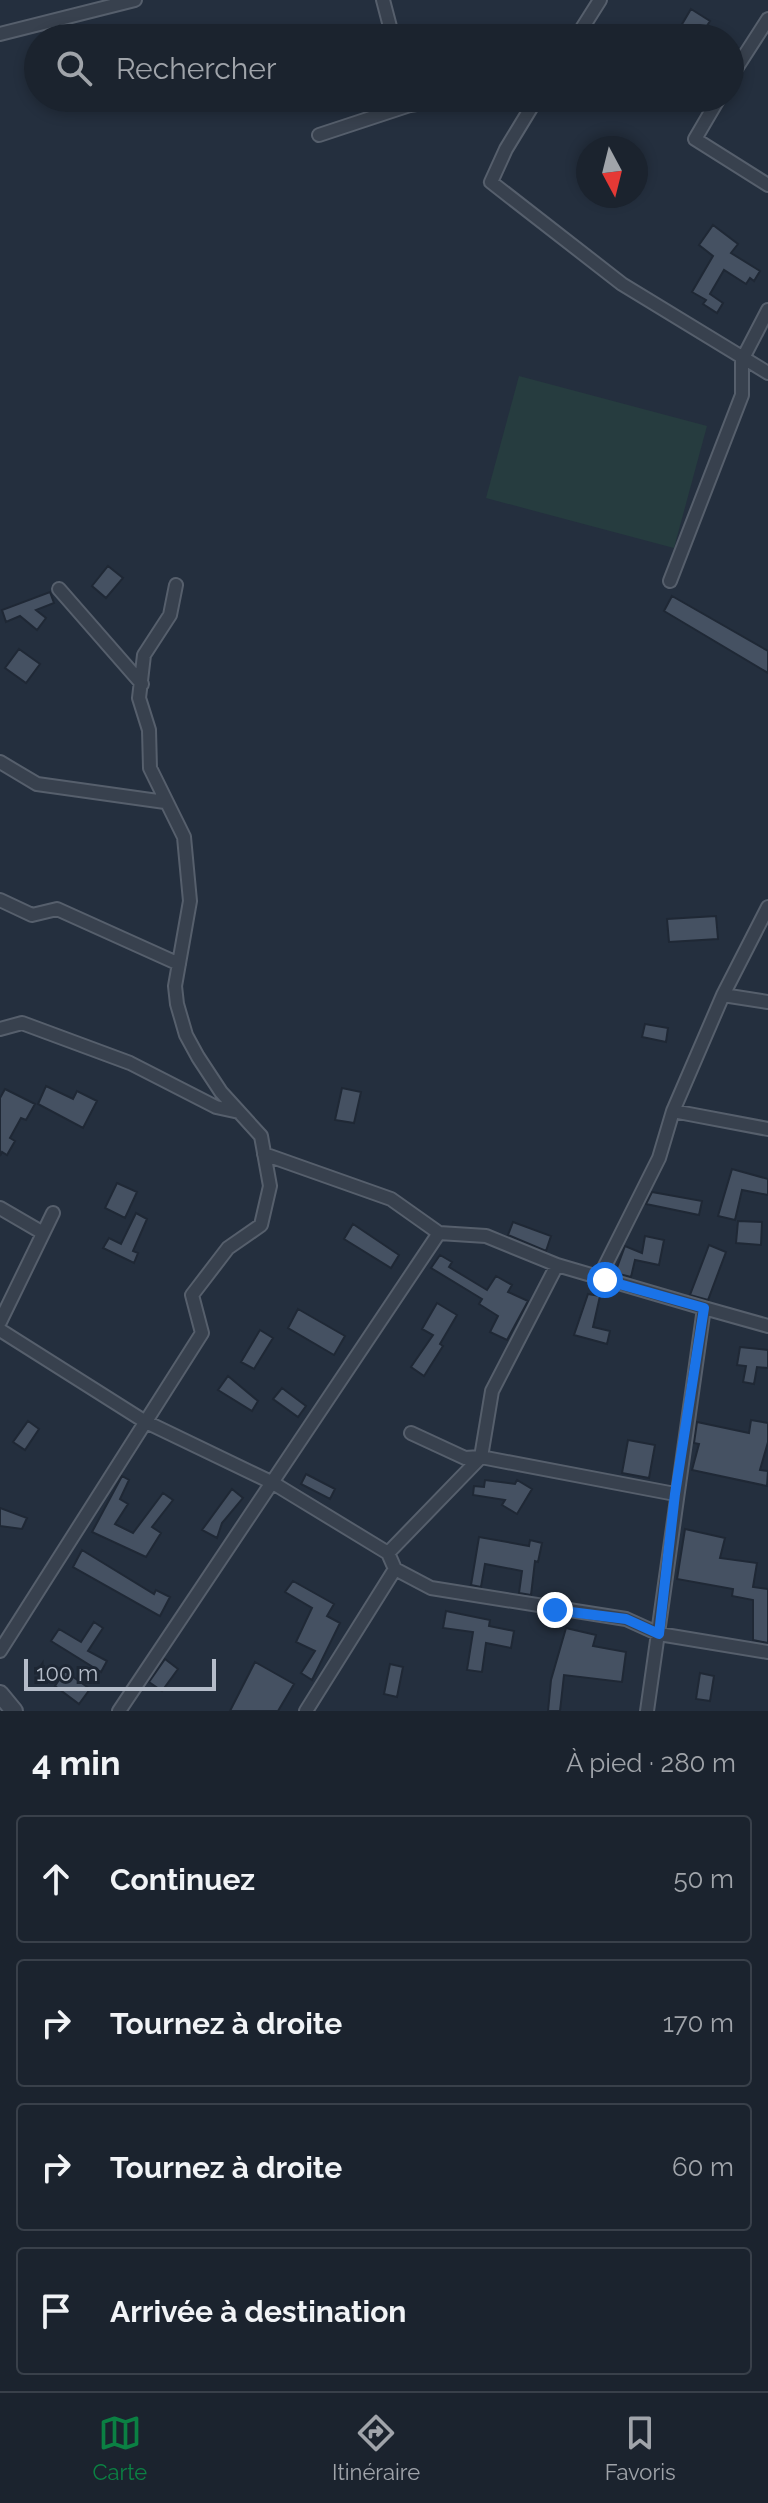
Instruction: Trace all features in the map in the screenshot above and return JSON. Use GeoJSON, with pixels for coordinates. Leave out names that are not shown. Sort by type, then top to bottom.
{"type":"FeatureCollection","features":[{"type":"Feature","properties":{"kind":"street"},"geometry":{"type":"LineString","coordinates":[[40,24],[135,0]]}},
{"type":"Feature","properties":{"kind":"street"},"geometry":{"type":"LineString","coordinates":[[383,0],[389,24]]}},
{"type":"Feature","properties":{"kind":"street"},"geometry":{"type":"LineString","coordinates":[[585,24],[600,0]]}},
{"type":"Feature","properties":{"kind":"street"},"geometry":{"type":"LineString","coordinates":[[744,56],[768,19]]}},
{"type":"Feature","properties":{"kind":"street"},"geometry":{"type":"LineString","coordinates":[[0,34],[24,28]]}},
{"type":"Feature","properties":{"kind":"street"},"geometry":{"type":"LineString","coordinates":[[319,135],[382,112]]}},
{"type":"Feature","properties":{"kind":"street"},"geometry":{"type":"LineString","coordinates":[[528,112],[491,182],[622,284],[742,360],[768,373]]}},
{"type":"Feature","properties":{"kind":"street"},"geometry":{"type":"LineString","coordinates":[[711,112],[695,139],[768,185]]}},
{"type":"Feature","properties":{"kind":"street"},"geometry":{"type":"LineString","coordinates":[[670,581],[742,395],[742,360],[768,310]]}},
{"type":"Feature","properties":{"kind":"street"},"geometry":{"type":"LineString","coordinates":[[0,1651],[202,1333],[192,1295],[228,1248],[261,1225],[270,1186],[261,1136],[221,1092],[186,1035],[175,986],[190,901],[184,837],[150,768],[149,730],[139,698],[144,655],[170,615],[176,585]]}},
{"type":"Feature","properties":{"kind":"street"},"geometry":{"type":"LineString","coordinates":[[59,589],[142,684]]}},
{"type":"Feature","properties":{"kind":"street"},"geometry":{"type":"LineString","coordinates":[[0,762],[37,784],[165,802]]}},
{"type":"Feature","properties":{"kind":"street"},"geometry":{"type":"LineString","coordinates":[[0,900],[32,915],[57,909],[179,964]]}},
{"type":"Feature","properties":{"kind":"street"},"geometry":{"type":"LineString","coordinates":[[599,1278],[659,1158],[673,1111],[723,995],[768,907]]}},
{"type":"Feature","properties":{"kind":"street"},"geometry":{"type":"LineString","coordinates":[[723,995],[768,1002]]}},
{"type":"Feature","properties":{"kind":"street"},"geometry":{"type":"LineString","coordinates":[[0,1029],[22,1023],[130,1063],[216,1107],[239,1112]]}},
{"type":"Feature","properties":{"kind":"street"},"geometry":{"type":"LineString","coordinates":[[673,1111],[768,1129]]}},
{"type":"Feature","properties":{"kind":"street"},"geometry":{"type":"LineString","coordinates":[[264,1154],[391,1199],[439,1233],[486,1236],[557,1265],[768,1326]]}},
{"type":"Feature","properties":{"kind":"street"},"geometry":{"type":"LineString","coordinates":[[0,1208],[43,1233]]}},
{"type":"Feature","properties":{"kind":"street"},"geometry":{"type":"LineString","coordinates":[[0,1322],[53,1213]]}},
{"type":"Feature","properties":{"kind":"street"},"geometry":{"type":"LineString","coordinates":[[119,1711],[439,1233]]}},
{"type":"Feature","properties":{"kind":"street"},"geometry":{"type":"LineString","coordinates":[[388,1553],[481,1457],[492,1391],[557,1265]]}},
{"type":"Feature","properties":{"kind":"street"},"geometry":{"type":"LineString","coordinates":[[647,1711],[675,1494],[704,1308]]}},
{"type":"Feature","properties":{"kind":"street"},"geometry":{"type":"LineString","coordinates":[[0,1330],[144,1421],[273,1483],[388,1553],[395,1569],[431,1588],[626,1619],[659,1634],[768,1652]]}},
{"type":"Feature","properties":{"kind":"street"},"geometry":{"type":"LineString","coordinates":[[411,1433],[465,1458],[481,1457],[675,1494]]}},
{"type":"Feature","properties":{"kind":"street"},"geometry":{"type":"LineString","coordinates":[[306,1711],[395,1569]]}},
{"type":"Feature","properties":{"kind":"street"},"geometry":{"type":"LineString","coordinates":[[0,1694],[14,1711]]}},
{"type":"Feature","properties":{"kind":"green space"},"geometry":{"type":"Polygon","coordinates":[[[519,376],[707,426],[674,548],[486,498],[519,376]]]}},
{"type":"Feature","properties":{"kind":"building"},"geometry":{"type":"Polygon","coordinates":[[[691,9],[710,21],[708,24],[682,24],[691,9]]]}},
{"type":"Feature","properties":{"kind":"building"},"geometry":{"type":"Polygon","coordinates":[[[713,225],[738,244],[731,253],[760,271],[754,281],[750,278],[746,284],[724,270],[710,294],[723,303],[717,313],[703,304],[706,300],[692,292],[713,256],[699,245],[713,225]]]}},
{"type":"Feature","properties":{"kind":"building"},"geometry":{"type":"Polygon","coordinates":[[[108,566],[123,578],[106,598],[92,586],[108,566]]]}},
{"type":"Feature","properties":{"kind":"building"},"geometry":{"type":"Polygon","coordinates":[[[50,592],[54,603],[36,610],[46,618],[37,630],[20,616],[6,622],[2,610],[50,592]]]}},
{"type":"Feature","properties":{"kind":"building"},"geometry":{"type":"Polygon","coordinates":[[[672,596],[768,651],[768,673],[664,611],[672,596]]]}},
{"type":"Feature","properties":{"kind":"building"},"geometry":{"type":"Polygon","coordinates":[[[19,649],[40,664],[26,683],[5,668],[19,649]]]}},
{"type":"Feature","properties":{"kind":"building"},"geometry":{"type":"Polygon","coordinates":[[[716,916],[718,939],[669,942],[667,919],[716,916]]]}},
{"type":"Feature","properties":{"kind":"building"},"geometry":{"type":"Polygon","coordinates":[[[645,1024],[668,1028],[666,1042],[642,1037],[645,1024]]]}},
{"type":"Feature","properties":{"kind":"building"},"geometry":{"type":"Polygon","coordinates":[[[46,1086],[73,1099],[77,1091],[97,1101],[83,1128],[38,1104],[46,1086]]]}},
{"type":"Feature","properties":{"kind":"building"},"geometry":{"type":"Polygon","coordinates":[[[342,1088],[361,1092],[354,1123],[335,1120],[342,1088]]]}},
{"type":"Feature","properties":{"kind":"building"},"geometry":{"type":"Polygon","coordinates":[[[5,1089],[35,1104],[26,1120],[21,1118],[10,1138],[15,1141],[7,1155],[2,1152],[0,1156],[0,1098],[5,1089]]]}},
{"type":"Feature","properties":{"kind":"building"},"geometry":{"type":"Polygon","coordinates":[[[732,1169],[768,1179],[768,1195],[742,1190],[735,1220],[718,1216],[732,1169]]]}},
{"type":"Feature","properties":{"kind":"building"},"geometry":{"type":"Polygon","coordinates":[[[117,1183],[137,1192],[125,1218],[105,1208],[117,1183]]]}},
{"type":"Feature","properties":{"kind":"building"},"geometry":{"type":"Polygon","coordinates":[[[652,1192],[702,1201],[699,1215],[646,1204],[652,1192]]]}},
{"type":"Feature","properties":{"kind":"building"},"geometry":{"type":"Polygon","coordinates":[[[136,1213],[147,1219],[133,1251],[138,1253],[134,1263],[103,1248],[109,1238],[121,1244],[136,1213]]]}},
{"type":"Feature","properties":{"kind":"building"},"geometry":{"type":"Polygon","coordinates":[[[738,1221],[762,1222],[761,1245],[736,1243],[738,1221]]]}},
{"type":"Feature","properties":{"kind":"building"},"geometry":{"type":"Polygon","coordinates":[[[513,1222],[551,1236],[546,1251],[508,1235],[513,1222]]]}},
{"type":"Feature","properties":{"kind":"building"},"geometry":{"type":"Polygon","coordinates":[[[353,1224],[399,1255],[391,1268],[344,1239],[353,1224]]]}},
{"type":"Feature","properties":{"kind":"building"},"geometry":{"type":"Polygon","coordinates":[[[645,1236],[664,1240],[659,1265],[635,1260],[631,1277],[615,1273],[625,1246],[642,1253],[645,1236]]]}},
{"type":"Feature","properties":{"kind":"building"},"geometry":{"type":"Polygon","coordinates":[[[709,1245],[726,1252],[708,1300],[690,1295],[709,1245]]]}},
{"type":"Feature","properties":{"kind":"building"},"geometry":{"type":"Polygon","coordinates":[[[440,1255],[452,1262],[449,1267],[487,1290],[496,1276],[512,1285],[508,1292],[528,1301],[507,1340],[490,1332],[498,1316],[479,1304],[482,1299],[431,1268],[440,1255]]]}},
{"type":"Feature","properties":{"kind":"building"},"geometry":{"type":"Polygon","coordinates":[[[588,1294],[600,1296],[593,1327],[610,1331],[607,1344],[574,1335],[588,1294]]]}},
{"type":"Feature","properties":{"kind":"building"},"geometry":{"type":"Polygon","coordinates":[[[437,1303],[457,1315],[440,1344],[443,1346],[424,1376],[411,1367],[433,1335],[422,1329],[437,1303]]]}},
{"type":"Feature","properties":{"kind":"building"},"geometry":{"type":"Polygon","coordinates":[[[298,1309],[345,1336],[334,1355],[288,1328],[298,1309]]]}},
{"type":"Feature","properties":{"kind":"building"},"geometry":{"type":"Polygon","coordinates":[[[260,1330],[273,1338],[254,1369],[241,1362],[260,1330]]]}},
{"type":"Feature","properties":{"kind":"building"},"geometry":{"type":"Polygon","coordinates":[[[740,1347],[768,1350],[768,1368],[757,1367],[754,1384],[743,1382],[746,1366],[737,1365],[740,1347]]]}},
{"type":"Feature","properties":{"kind":"building"},"geometry":{"type":"Polygon","coordinates":[[[228,1376],[258,1401],[252,1411],[218,1390],[228,1376]]]}},
{"type":"Feature","properties":{"kind":"building"},"geometry":{"type":"Polygon","coordinates":[[[282,1388],[306,1406],[298,1417],[273,1399],[282,1388]]]}},
{"type":"Feature","properties":{"kind":"building"},"geometry":{"type":"Polygon","coordinates":[[[751,1420],[768,1423],[768,1442],[760,1470],[768,1471],[767,1486],[692,1470],[699,1444],[694,1443],[697,1422],[749,1433],[751,1420]]]}},
{"type":"Feature","properties":{"kind":"building"},"geometry":{"type":"Polygon","coordinates":[[[28,1421],[39,1429],[25,1450],[13,1442],[28,1421]]]}},
{"type":"Feature","properties":{"kind":"building"},"geometry":{"type":"Polygon","coordinates":[[[628,1440],[655,1445],[649,1478],[622,1473],[628,1440]]]}},
{"type":"Feature","properties":{"kind":"building"},"geometry":{"type":"Polygon","coordinates":[[[306,1474],[335,1489],[330,1499],[301,1484],[306,1474]]]}},
{"type":"Feature","properties":{"kind":"building"},"geometry":{"type":"Polygon","coordinates":[[[122,1476],[129,1480],[120,1499],[128,1504],[115,1524],[133,1533],[163,1493],[173,1500],[152,1527],[161,1533],[146,1557],[92,1532],[122,1476]]]}},
{"type":"Feature","properties":{"kind":"building"},"geometry":{"type":"Polygon","coordinates":[[[485,1480],[515,1484],[517,1480],[532,1489],[517,1514],[502,1505],[505,1500],[473,1495],[474,1486],[484,1487],[485,1480]]]}},
{"type":"Feature","properties":{"kind":"building"},"geometry":{"type":"Polygon","coordinates":[[[232,1489],[243,1498],[222,1523],[217,1538],[202,1530],[232,1489]]]}},
{"type":"Feature","properties":{"kind":"building"},"geometry":{"type":"Polygon","coordinates":[[[0,1508],[27,1518],[22,1529],[0,1526],[0,1508]]]}},
{"type":"Feature","properties":{"kind":"building"},"geometry":{"type":"Polygon","coordinates":[[[685,1529],[725,1538],[720,1558],[757,1563],[753,1587],[768,1589],[768,1643],[753,1640],[753,1600],[732,1596],[733,1589],[677,1579],[685,1529]]]}},
{"type":"Feature","properties":{"kind":"building"},"geometry":{"type":"Polygon","coordinates":[[[479,1537],[529,1546],[530,1540],[542,1543],[538,1562],[535,1561],[531,1595],[519,1593],[522,1571],[485,1564],[481,1587],[471,1585],[479,1537]]]}},
{"type":"Feature","properties":{"kind":"building"},"geometry":{"type":"Polygon","coordinates":[[[82,1550],[154,1594],[156,1590],[170,1597],[160,1616],[73,1567],[82,1550]]]}},
{"type":"Feature","properties":{"kind":"building"},"geometry":{"type":"Polygon","coordinates":[[[293,1581],[334,1604],[327,1616],[340,1623],[312,1680],[301,1673],[315,1651],[296,1642],[312,1608],[285,1592],[293,1581]]]}},
{"type":"Feature","properties":{"kind":"building"},"geometry":{"type":"Polygon","coordinates":[[[446,1611],[490,1620],[489,1626],[514,1631],[511,1648],[486,1643],[482,1672],[467,1670],[473,1632],[443,1628],[446,1611]]]}},
{"type":"Feature","properties":{"kind":"building"},"geometry":{"type":"Polygon","coordinates":[[[94,1622],[103,1628],[88,1651],[107,1661],[101,1672],[51,1641],[59,1629],[81,1642],[94,1622]]]}},
{"type":"Feature","properties":{"kind":"building"},"geometry":{"type":"Polygon","coordinates":[[[566,1628],[596,1635],[593,1646],[626,1652],[622,1682],[564,1675],[560,1711],[548,1711],[551,1680],[566,1628]]]}},
{"type":"Feature","properties":{"kind":"building"},"geometry":{"type":"Polygon","coordinates":[[[165,1659],[178,1669],[162,1691],[149,1682],[165,1659]]]}},
{"type":"Feature","properties":{"kind":"building"},"geometry":{"type":"Polygon","coordinates":[[[255,1662],[294,1684],[278,1711],[230,1711],[255,1662]]]}},
{"type":"Feature","properties":{"kind":"building"},"geometry":{"type":"Polygon","coordinates":[[[390,1664],[403,1667],[397,1697],[384,1694],[390,1664]]]}},
{"type":"Feature","properties":{"kind":"building"},"geometry":{"type":"Polygon","coordinates":[[[65,1671],[90,1689],[79,1704],[55,1686],[65,1671]]]}},
{"type":"Feature","properties":{"kind":"building"},"geometry":{"type":"Polygon","coordinates":[[[700,1673],[714,1676],[710,1701],[696,1699],[700,1673]]]}},
{"type":"Feature","properties":{"kind":"route"},"geometry":{"type":"LineString","coordinates":[[555,1610],[626,1619],[659,1634],[675,1494],[704,1308],[605,1280]]}}]}
